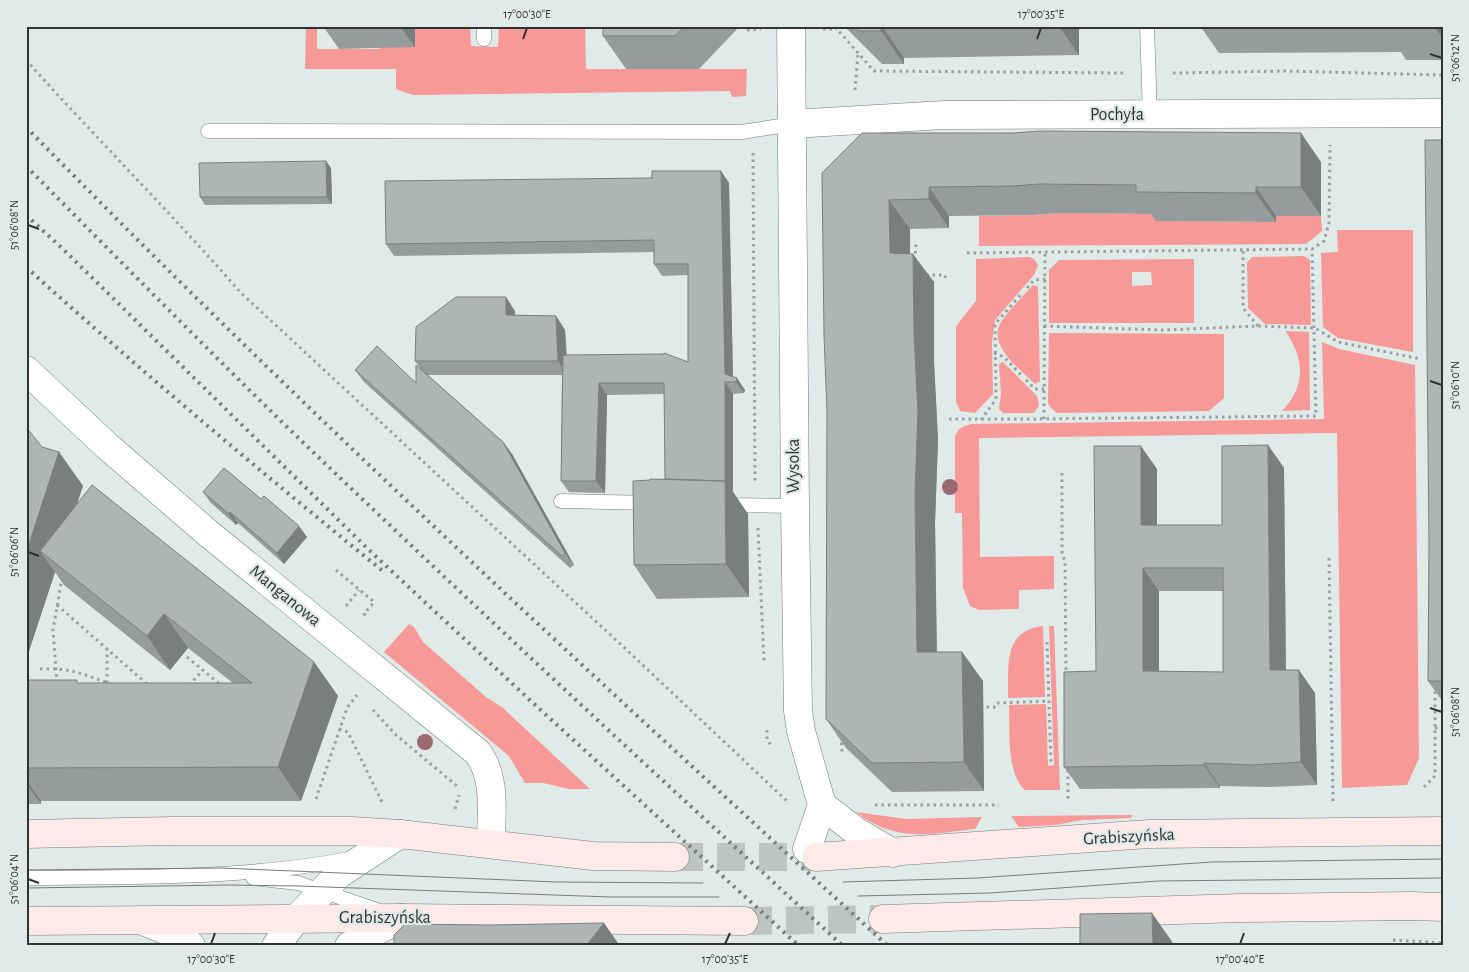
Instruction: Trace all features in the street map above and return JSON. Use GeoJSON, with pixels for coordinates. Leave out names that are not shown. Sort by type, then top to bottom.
{"type":"FeatureCollection","features":[{"type":"Feature","properties":{"kind":"main road"},"geometry":{"type":"LineString","coordinates":[[26,834],[172,831],[324,831],[400,834],[592,856],[675,857]]}},
{"type":"Feature","properties":{"kind":"main road","name":"Grabiszyńska"},"geometry":{"type":"LineString","coordinates":[[811,853],[893,853],[1149,834],[1443,831]]}},
{"type":"Feature","properties":{"kind":"main road"},"geometry":{"type":"LineString","coordinates":[[883,919],[1240,908],[1443,907]]}},
{"type":"Feature","properties":{"kind":"main road","name":"Grabiszyńska"},"geometry":{"type":"LineString","coordinates":[[26,921],[401,918],[744,921]]}},
{"type":"Feature","properties":{"kind":"street","name":"Wysoka"},"geometry":{"type":"LineString","coordinates":[[791,26],[798,711],[801,732],[822,805]]}},
{"type":"Feature","properties":{"kind":"street","name":"Pochyła"},"geometry":{"type":"LineString","coordinates":[[792,124],[944,116],[1443,113]]}},
{"type":"Feature","properties":{"kind":"street","name":"Manganowa"},"geometry":{"type":"LineString","coordinates":[[26,370],[108,446],[209,534],[478,752],[484,761],[490,779],[491,844]]}},
{"type":"Feature","properties":{"kind":"street"},"geometry":{"type":"LineString","coordinates":[[811,853],[822,805],[857,832],[893,853]]}},
{"type":"Feature","properties":{"kind":"street"},"geometry":{"type":"LineString","coordinates":[[276,946],[296,919],[339,874],[400,834]]}},
{"type":"Feature","properties":{"kind":"street"},"geometry":{"type":"LineString","coordinates":[[349,946],[401,918]]}},
{"type":"Feature","properties":{"kind":"street"},"geometry":{"type":"LineString","coordinates":[[384,946],[401,918]]}},
{"type":"Feature","properties":{"kind":"street"},"geometry":{"type":"LineString","coordinates":[[143,920],[175,934],[191,946]]}},
{"type":"Feature","properties":{"kind":"lane"},"geometry":{"type":"LineString","coordinates":[[1147,26],[1150,115]]}},
{"type":"Feature","properties":{"kind":"lane"},"geometry":{"type":"LineString","coordinates":[[208,131],[742,132],[792,124]]}},
{"type":"Feature","properties":{"kind":"lane"},"geometry":{"type":"LineString","coordinates":[[561,501],[668,504]]}},
{"type":"Feature","properties":{"kind":"lane"},"geometry":{"type":"LineString","coordinates":[[708,504],[795,506]]}},
{"type":"Feature","properties":{"kind":"lane"},"geometry":{"type":"LineString","coordinates":[[26,878],[230,875],[325,864],[364,857]]}},
{"type":"Feature","properties":{"kind":"lane"},"geometry":{"type":"LineString","coordinates":[[230,875],[298,883],[401,918]]}},
{"type":"Feature","properties":{"kind":"path"},"geometry":{"type":"LineString","coordinates":[[855,90],[858,54]]}},
{"type":"Feature","properties":{"kind":"path"},"geometry":{"type":"LineString","coordinates":[[26,60],[87,128],[184,229],[241,293],[793,807],[792,798]]}},
{"type":"Feature","properties":{"kind":"path"},"geometry":{"type":"LineString","coordinates":[[753,130],[756,506],[764,664]]}},
{"type":"Feature","properties":{"kind":"path"},"geometry":{"type":"LineString","coordinates":[[967,253],[1312,249],[1324,241],[1330,223],[1330,145]]}},
{"type":"Feature","properties":{"kind":"path"},"geometry":{"type":"LineString","coordinates":[[915,267],[916,243]]}},
{"type":"Feature","properties":{"kind":"path"},"geometry":{"type":"LineString","coordinates":[[950,418],[981,420],[1316,416],[1312,249]]}},
{"type":"Feature","properties":{"kind":"path"},"geometry":{"type":"LineString","coordinates":[[1243,251],[1243,308],[1258,326]]}},
{"type":"Feature","properties":{"kind":"path"},"geometry":{"type":"LineString","coordinates":[[1044,419],[1045,252]]}},
{"type":"Feature","properties":{"kind":"path"},"geometry":{"type":"LineString","coordinates":[[925,276],[945,275],[946,282]]}},
{"type":"Feature","properties":{"kind":"path"},"geometry":{"type":"LineString","coordinates":[[1027,288],[1034,280],[1046,279]]}},
{"type":"Feature","properties":{"kind":"path"},"geometry":{"type":"LineString","coordinates":[[981,420],[996,399],[995,324],[1022,293]]}},
{"type":"Feature","properties":{"kind":"path"},"geometry":{"type":"LineString","coordinates":[[1044,326],[1162,330],[1258,326],[1315,328],[1338,342],[1421,359]]}},
{"type":"Feature","properties":{"kind":"path"},"geometry":{"type":"LineString","coordinates":[[994,353],[1004,357],[1022,376]]}},
{"type":"Feature","properties":{"kind":"path"},"geometry":{"type":"LineString","coordinates":[[1026,380],[1036,389],[1044,389]]}},
{"type":"Feature","properties":{"kind":"path"},"geometry":{"type":"LineString","coordinates":[[1062,473],[1062,554],[1065,561],[1066,679]]}},
{"type":"Feature","properties":{"kind":"path"},"geometry":{"type":"LineString","coordinates":[[1329,558],[1333,805]]}},
{"type":"Feature","properties":{"kind":"path"},"geometry":{"type":"LineString","coordinates":[[336,570],[374,602],[364,614],[366,615]]}},
{"type":"Feature","properties":{"kind":"path"},"geometry":{"type":"LineString","coordinates":[[57,685],[53,630],[60,582],[64,575]]}},
{"type":"Feature","properties":{"kind":"path"},"geometry":{"type":"LineString","coordinates":[[341,612],[359,590]]}},
{"type":"Feature","properties":{"kind":"path"},"geometry":{"type":"LineString","coordinates":[[57,604],[154,690]]}},
{"type":"Feature","properties":{"kind":"path"},"geometry":{"type":"LineString","coordinates":[[1047,642],[1051,764]]}},
{"type":"Feature","properties":{"kind":"path"},"geometry":{"type":"LineString","coordinates":[[107,649],[107,692]]}},
{"type":"Feature","properties":{"kind":"path"},"geometry":{"type":"LineString","coordinates":[[187,657],[225,688]]}},
{"type":"Feature","properties":{"kind":"path"},"geometry":{"type":"LineString","coordinates":[[40,669],[73,670],[115,686]]}},
{"type":"Feature","properties":{"kind":"path"},"geometry":{"type":"LineString","coordinates":[[183,687],[191,684],[204,670]]}},
{"type":"Feature","properties":{"kind":"path"},"geometry":{"type":"LineString","coordinates":[[1424,787],[1435,776],[1435,680]]}},
{"type":"Feature","properties":{"kind":"path"},"geometry":{"type":"LineString","coordinates":[[313,807],[347,708],[357,695]]}},
{"type":"Feature","properties":{"kind":"path"},"geometry":{"type":"LineString","coordinates":[[975,707],[1049,701]]}},
{"type":"Feature","properties":{"kind":"path"},"geometry":{"type":"LineString","coordinates":[[369,706],[396,735],[460,788],[454,811]]}},
{"type":"Feature","properties":{"kind":"path"},"geometry":{"type":"LineString","coordinates":[[768,721],[767,740],[773,748]]}},
{"type":"Feature","properties":{"kind":"path"},"geometry":{"type":"LineString","coordinates":[[1435,728],[1443,727]]}},
{"type":"Feature","properties":{"kind":"path"},"geometry":{"type":"LineString","coordinates":[[841,728],[842,758]]}},
{"type":"Feature","properties":{"kind":"path"},"geometry":{"type":"LineString","coordinates":[[339,729],[348,732],[385,808]]}},
{"type":"Feature","properties":{"kind":"path"},"geometry":{"type":"LineString","coordinates":[[1068,767],[1068,802]]}},
{"type":"Feature","properties":{"kind":"path"},"geometry":{"type":"LineString","coordinates":[[870,805],[999,805]]}},
{"type":"Feature","properties":{"kind":"shaded area"},"geometry":{"type":"Polygon","coordinates":[[[306,26],[317,26],[317,49],[379,49],[415,26],[470,26],[471,46],[498,47],[499,26],[585,26],[586,69],[747,69],[746,96],[732,97],[730,91],[413,95],[396,89],[396,69],[305,69],[306,26]]]}},
{"type":"Feature","properties":{"kind":"shaded area"},"geometry":{"type":"Polygon","coordinates":[[[1059,213],[1156,214],[1156,221],[1276,222],[1276,216],[1321,216],[1322,231],[1306,244],[979,246],[979,216],[1059,213]]]}},
{"type":"Feature","properties":{"kind":"shaded area"},"geometry":{"type":"Polygon","coordinates":[[[1337,230],[1413,230],[1413,352],[1338,338],[1323,327],[1321,253],[1338,252],[1337,230]]]}},
{"type":"Feature","properties":{"kind":"shaded area"},"geometry":{"type":"Polygon","coordinates":[[[1304,256],[1310,260],[1311,325],[1265,324],[1248,308],[1247,263],[1252,257],[1304,256]]]}},
{"type":"Feature","properties":{"kind":"shaded area"},"geometry":{"type":"Polygon","coordinates":[[[1029,257],[1034,259],[1038,265],[1034,275],[995,320],[992,343],[993,394],[975,413],[960,411],[956,402],[956,326],[976,301],[976,259],[1029,257]]]}},
{"type":"Feature","properties":{"kind":"shaded area"},"geometry":{"type":"Polygon","coordinates":[[[1194,259],[1194,323],[1049,323],[1049,270],[1059,260],[1194,259]],[[1132,272],[1132,286],[1152,285],[1151,272],[1132,272]]]}},
{"type":"Feature","properties":{"kind":"shaded area"},"geometry":{"type":"Polygon","coordinates":[[[1033,285],[1038,287],[1040,381],[1035,384],[1015,365],[1002,349],[998,341],[997,332],[1006,315],[1033,285]]]}},
{"type":"Feature","properties":{"kind":"shaded area"},"geometry":{"type":"Polygon","coordinates":[[[1285,331],[1309,332],[1310,410],[1282,411],[1290,402],[1295,392],[1300,372],[1299,362],[1292,341],[1285,331]]]}},
{"type":"Feature","properties":{"kind":"shaded area"},"geometry":{"type":"Polygon","coordinates":[[[1049,333],[1224,334],[1224,398],[1209,411],[1057,413],[1048,403],[1049,333]]]}},
{"type":"Feature","properties":{"kind":"shaded area"},"geometry":{"type":"Polygon","coordinates":[[[1322,342],[1339,349],[1415,365],[1419,758],[1407,785],[1342,788],[1337,433],[979,438],[980,557],[1054,556],[1054,589],[1019,590],[1019,609],[979,610],[970,606],[963,588],[962,513],[955,513],[955,437],[957,431],[961,428],[972,424],[1324,419],[1322,342]]]}},
{"type":"Feature","properties":{"kind":"shaded area"},"geometry":{"type":"Polygon","coordinates":[[[1003,362],[1037,396],[1039,405],[1034,413],[1003,413],[999,409],[1001,394],[999,364],[1003,362]]]}},
{"type":"Feature","properties":{"kind":"shaded area"},"geometry":{"type":"Polygon","coordinates":[[[409,624],[414,627],[423,642],[486,697],[503,708],[590,789],[569,789],[543,783],[525,783],[509,756],[384,652],[409,624]]]}},
{"type":"Feature","properties":{"kind":"shaded area"},"geometry":{"type":"Polygon","coordinates":[[[1043,626],[1045,697],[1008,698],[1009,662],[1014,643],[1020,635],[1030,629],[1043,626]]]}},
{"type":"Feature","properties":{"kind":"shaded area"},"geometry":{"type":"Polygon","coordinates":[[[1049,626],[1054,626],[1060,790],[1025,790],[1019,783],[1012,762],[1009,738],[1009,705],[1046,704],[1048,766],[1054,765],[1049,626]]]}},
{"type":"Feature","properties":{"kind":"shaded area"},"geometry":{"type":"Polygon","coordinates":[[[856,812],[906,819],[982,817],[975,829],[913,834],[885,828],[870,822],[856,812]]]}},
{"type":"Feature","properties":{"kind":"shaded area"},"geometry":{"type":"Polygon","coordinates":[[[1132,815],[1131,818],[1082,820],[1055,825],[1019,827],[1011,816],[1132,815]]]}},
{"type":"Feature","properties":{"kind":"building"},"geometry":{"type":"Polygon","coordinates":[[[603,26],[685,26],[675,36],[603,36],[603,26]]]}},
{"type":"Feature","properties":{"kind":"building"},"geometry":{"type":"Polygon","coordinates":[[[854,26],[881,26],[881,31],[859,31],[854,26]]]}},
{"type":"Feature","properties":{"kind":"building"},"geometry":{"type":"Polygon","coordinates":[[[1383,26],[1434,26],[1383,27],[1383,26]]]}},
{"type":"Feature","properties":{"kind":"building"},"geometry":{"type":"Polygon","coordinates":[[[1040,131],[1301,133],[1301,187],[1256,187],[1256,193],[1136,192],[1136,185],[1039,184],[929,187],[929,199],[889,200],[890,253],[913,254],[918,412],[915,494],[917,652],[962,652],[964,762],[872,763],[826,719],[827,412],[822,173],[862,133],[1013,133],[1040,131]]]}},
{"type":"Feature","properties":{"kind":"building"},"geometry":{"type":"Polygon","coordinates":[[[1425,140],[1443,140],[1443,681],[1428,681],[1429,544],[1425,140]]]}},
{"type":"Feature","properties":{"kind":"building"},"geometry":{"type":"Polygon","coordinates":[[[326,161],[327,197],[200,197],[199,163],[326,161]]]}},
{"type":"Feature","properties":{"kind":"building"},"geometry":{"type":"Polygon","coordinates":[[[652,171],[721,171],[725,374],[737,378],[736,382],[725,382],[725,481],[665,479],[664,383],[599,383],[596,481],[561,481],[563,355],[664,353],[688,362],[688,264],[654,264],[654,240],[386,244],[385,181],[652,178],[652,171]]]}},
{"type":"Feature","properties":{"kind":"building"},"geometry":{"type":"Polygon","coordinates":[[[456,297],[506,297],[506,315],[556,316],[558,361],[415,361],[416,327],[456,297]]]}},
{"type":"Feature","properties":{"kind":"building"},"geometry":{"type":"Polygon","coordinates":[[[377,346],[416,383],[416,365],[503,442],[565,553],[562,556],[355,370],[377,346]]]}},
{"type":"Feature","properties":{"kind":"building"},"geometry":{"type":"Polygon","coordinates":[[[26,427],[42,447],[59,452],[26,553],[26,427]]]}},
{"type":"Feature","properties":{"kind":"building"},"geometry":{"type":"Polygon","coordinates":[[[1268,445],[1270,670],[1299,670],[1301,762],[1251,765],[1204,763],[1204,765],[1064,767],[1064,672],[1096,671],[1094,446],[1141,446],[1141,525],[1222,525],[1222,446],[1268,445]],[[1143,568],[1143,671],[1223,672],[1223,568],[1143,568]]]}},
{"type":"Feature","properties":{"kind":"building"},"geometry":{"type":"Polygon","coordinates":[[[224,468],[261,499],[264,496],[299,526],[277,553],[230,512],[229,514],[203,492],[224,468]]]}},
{"type":"Feature","properties":{"kind":"building"},"geometry":{"type":"Polygon","coordinates":[[[650,479],[725,481],[726,564],[634,565],[633,481],[650,479]]]}},
{"type":"Feature","properties":{"kind":"building"},"geometry":{"type":"Polygon","coordinates":[[[92,485],[314,662],[278,767],[26,768],[26,680],[77,680],[77,683],[252,683],[164,614],[147,636],[40,551],[92,485]]]}},
{"type":"Feature","properties":{"kind":"building"},"geometry":{"type":"Polygon","coordinates":[[[1152,913],[1153,946],[1080,946],[1080,914],[1152,913]]]}},
{"type":"Feature","properties":{"kind":"building"},"geometry":{"type":"Polygon","coordinates":[[[604,923],[586,946],[394,946],[394,935],[405,924],[604,923]]]}},
{"type":"Feature","properties":{"kind":"tunnel"},"geometry":{"type":"LineString","coordinates":[[675,857],[816,857]]}},
{"type":"Feature","properties":{"kind":"tunnel"},"geometry":{"type":"LineString","coordinates":[[744,921],[883,919]]}},
{"type":"Feature","properties":{"kind":"tram line"},"geometry":{"type":"LineString","coordinates":[[843,882],[977,878],[1212,862],[1443,859]]}},
{"type":"Feature","properties":{"kind":"tram line"},"geometry":{"type":"LineString","coordinates":[[26,870],[221,868],[556,882],[703,883]]}},
{"type":"Feature","properties":{"kind":"tram line"},"geometry":{"type":"LineString","coordinates":[[858,896],[990,893],[1158,881],[1443,878]]}},
{"type":"Feature","properties":{"kind":"tram line"},"geometry":{"type":"LineString","coordinates":[[26,888],[228,885],[611,897],[719,897]]}},
{"type":"Feature","properties":{"kind":"railway"},"geometry":{"type":"LineString","coordinates":[[26,127],[236,337],[343,440],[560,644],[888,946]]}},
{"type":"Feature","properties":{"kind":"railway"},"geometry":{"type":"LineString","coordinates":[[26,166],[221,362],[356,493],[703,818],[843,946]]}},
{"type":"Feature","properties":{"kind":"railway"},"geometry":{"type":"LineString","coordinates":[[26,215],[64,250],[369,550],[799,946]]}},
{"type":"Feature","properties":{"kind":"railway"},"geometry":{"type":"LineString","coordinates":[[26,267],[203,422],[384,572]]}}]}
